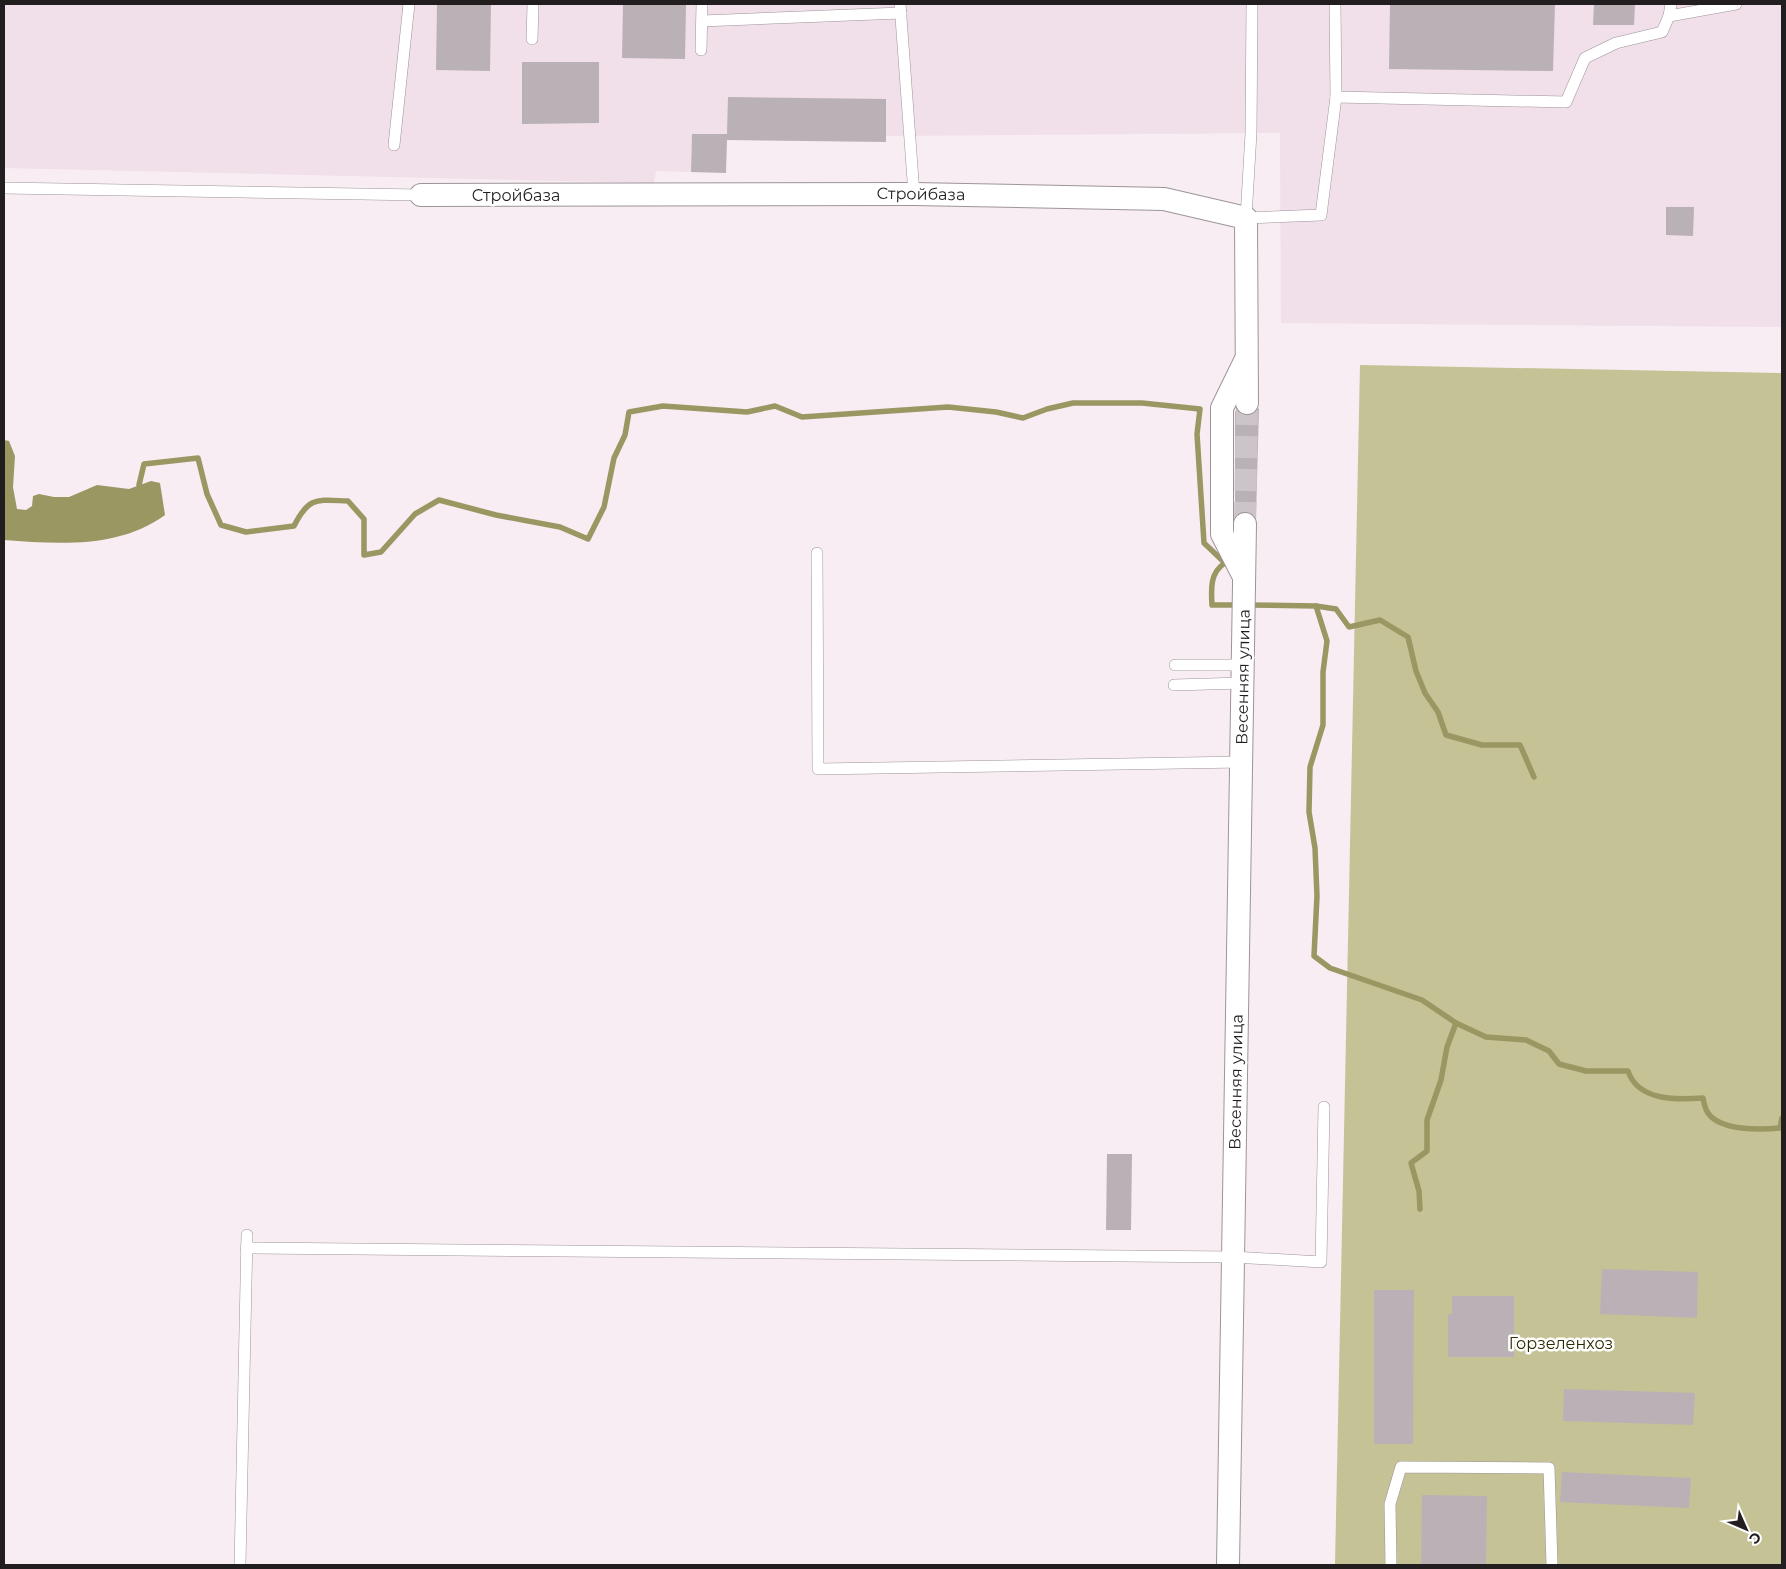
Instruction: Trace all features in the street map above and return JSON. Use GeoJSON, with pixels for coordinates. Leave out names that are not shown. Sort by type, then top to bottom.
{"type":"FeatureCollection","features":[{"type":"Feature","properties":{"kind":"street","name":"Стройбаза"},"geometry":{"type":"LineString","coordinates":[[421,195],[914,194],[1164,199],[1246,218]]}},
{"type":"Feature","properties":{"kind":"street"},"geometry":{"type":"LineString","coordinates":[[1246,218],[1247,397]]}},
{"type":"Feature","properties":{"kind":"street"},"geometry":{"type":"LineString","coordinates":[[1244,588],[1222,534],[1222,408],[1247,358]]}},
{"type":"Feature","properties":{"kind":"street","name":"Весенняя улица"},"geometry":{"type":"LineString","coordinates":[[1228,1565],[1245,524]]}},
{"type":"Feature","properties":{"kind":"lane"},"geometry":{"type":"LineString","coordinates":[[394,145],[409,4]]}},
{"type":"Feature","properties":{"kind":"lane"},"geometry":{"type":"LineString","coordinates":[[532,39],[533,4]]}},
{"type":"Feature","properties":{"kind":"lane"},"geometry":{"type":"LineString","coordinates":[[701,50],[702,4]]}},
{"type":"Feature","properties":{"kind":"lane"},"geometry":{"type":"LineString","coordinates":[[1252,4],[1251,133],[1246,218],[1321,215],[1336,97],[1335,4]]}},
{"type":"Feature","properties":{"kind":"lane"},"geometry":{"type":"LineString","coordinates":[[1336,97],[1566,102],[1585,58],[1616,43],[1662,32],[1669,16],[1671,4]]}},
{"type":"Feature","properties":{"kind":"lane"},"geometry":{"type":"LineString","coordinates":[[1669,16],[1736,4]]}},
{"type":"Feature","properties":{"kind":"lane"},"geometry":{"type":"LineString","coordinates":[[702,21],[900,8],[914,194]]}},
{"type":"Feature","properties":{"kind":"lane"},"geometry":{"type":"LineString","coordinates":[[4,188],[421,195]]}},
{"type":"Feature","properties":{"kind":"lane"},"geometry":{"type":"LineString","coordinates":[[817,553],[818,769],[1242,762]]}},
{"type":"Feature","properties":{"kind":"lane"},"geometry":{"type":"LineString","coordinates":[[1175,665],[1243,674]]}},
{"type":"Feature","properties":{"kind":"lane"},"geometry":{"type":"LineString","coordinates":[[1174,684],[1243,674]]}},
{"type":"Feature","properties":{"kind":"lane"},"geometry":{"type":"LineString","coordinates":[[246,1248],[1233,1257],[1321,1262],[1324,1107]]}},
{"type":"Feature","properties":{"kind":"lane"},"geometry":{"type":"LineString","coordinates":[[240,1565],[247,1236]]}},
{"type":"Feature","properties":{"kind":"lane"},"geometry":{"type":"LineString","coordinates":[[1391,1565],[1390,1504],[1401,1466],[1549,1468],[1552,1565]]}},
{"type":"Feature","properties":{"kind":"shaded area"},"geometry":{"type":"Polygon","coordinates":[[[4,4],[1782,4],[1782,327],[1281,323],[1280,133],[886,136],[692,134],[691,172],[656,171],[654,183],[4,168],[4,4]]]}},
{"type":"Feature","properties":{"kind":"shaded area"},"geometry":{"type":"Polygon","coordinates":[[[4,440],[9,441],[15,456],[13,487],[17,509],[26,510],[32,506],[33,496],[39,494],[69,497],[97,485],[129,489],[151,481],[160,483],[165,515],[147,526],[128,534],[108,539],[66,543],[4,540],[4,440]]]}},
{"type":"Feature","properties":{"kind":"green space","name":"Горзеленхоз"},"geometry":{"type":"Polygon","coordinates":[[[1360,365],[1782,373],[1782,1565],[1335,1565],[1360,365]]]}},
{"type":"Feature","properties":{"kind":"building"},"geometry":{"type":"Polygon","coordinates":[[[437,4],[491,4],[490,71],[436,70],[437,4]]]}},
{"type":"Feature","properties":{"kind":"building"},"geometry":{"type":"Polygon","coordinates":[[[623,4],[686,4],[685,59],[622,58],[623,4]]]}},
{"type":"Feature","properties":{"kind":"building"},"geometry":{"type":"Polygon","coordinates":[[[1390,4],[1555,4],[1553,71],[1389,69],[1390,4]]]}},
{"type":"Feature","properties":{"kind":"building"},"geometry":{"type":"Polygon","coordinates":[[[1594,4],[1635,4],[1634,25],[1593,25],[1594,4]]]}},
{"type":"Feature","properties":{"kind":"building"},"geometry":{"type":"Polygon","coordinates":[[[522,62],[599,62],[599,123],[522,124],[522,62]]]}},
{"type":"Feature","properties":{"kind":"building"},"geometry":{"type":"Polygon","coordinates":[[[728,97],[886,99],[886,142],[727,140],[726,173],[691,172],[692,134],[727,134],[728,97]]]}},
{"type":"Feature","properties":{"kind":"building"},"geometry":{"type":"Polygon","coordinates":[[[1666,207],[1694,207],[1693,236],[1666,235],[1666,207]]]}},
{"type":"Feature","properties":{"kind":"building"},"geometry":{"type":"Polygon","coordinates":[[[1259,408],[1256,518],[1246,511],[1235,516],[1235,411],[1248,416],[1254,414],[1259,408]]]}},
{"type":"Feature","properties":{"kind":"building"},"geometry":{"type":"Polygon","coordinates":[[[1107,1154],[1132,1154],[1131,1230],[1106,1230],[1107,1154]]]}},
{"type":"Feature","properties":{"kind":"building"},"geometry":{"type":"Polygon","coordinates":[[[1602,1269],[1698,1272],[1697,1318],[1600,1314],[1602,1269]]]}},
{"type":"Feature","properties":{"kind":"building"},"geometry":{"type":"Polygon","coordinates":[[[1374,1290],[1414,1290],[1413,1444],[1374,1444],[1374,1290]]]}},
{"type":"Feature","properties":{"kind":"building"},"geometry":{"type":"Polygon","coordinates":[[[1452,1296],[1514,1296],[1514,1357],[1448,1357],[1448,1314],[1452,1314],[1452,1296]]]}},
{"type":"Feature","properties":{"kind":"building"},"geometry":{"type":"Polygon","coordinates":[[[1564,1389],[1695,1393],[1693,1425],[1563,1421],[1564,1389]]]}},
{"type":"Feature","properties":{"kind":"building"},"geometry":{"type":"Polygon","coordinates":[[[1562,1472],[1691,1478],[1689,1508],[1560,1502],[1562,1472]]]}},
{"type":"Feature","properties":{"kind":"building"},"geometry":{"type":"Polygon","coordinates":[[[1422,1495],[1487,1496],[1486,1565],[1421,1565],[1422,1495]]]}},
{"type":"Feature","properties":{"kind":"waterway"},"geometry":{"type":"LineString","coordinates":[[139,485],[144,464],[198,458],[207,494],[221,525],[246,532],[294,526],[304,509],[315,502],[329,500],[348,501],[364,519],[364,555],[381,552],[415,514],[439,500],[496,515],[560,527],[588,539],[604,507],[614,458],[625,435],[629,412],[663,406],[747,412],[775,406],[802,417],[948,407],[996,412],[1023,418],[1047,409],[1073,403],[1142,403],[1200,409],[1197,434],[1204,543],[1225,563],[1216,571],[1212,581],[1212,605],[1238,605]]}},
{"type":"Feature","properties":{"kind":"waterway"},"geometry":{"type":"LineString","coordinates":[[1248,605],[1316,606],[1336,609],[1349,627],[1380,620],[1408,637],[1416,671],[1425,693],[1438,712],[1446,735],[1482,745],[1520,745],[1534,777]]}},
{"type":"Feature","properties":{"kind":"waterway"},"geometry":{"type":"LineString","coordinates":[[1316,606],[1327,641],[1323,672],[1323,725],[1310,767],[1309,812],[1315,848],[1317,896],[1314,956],[1330,968],[1422,1000],[1456,1023],[1486,1037],[1526,1040],[1549,1051],[1559,1064],[1586,1071],[1628,1071],[1633,1081],[1649,1093],[1670,1098],[1703,1098],[1708,1113],[1722,1123],[1752,1129],[1780,1128],[1782,1118]]}},
{"type":"Feature","properties":{"kind":"waterway"},"geometry":{"type":"LineString","coordinates":[[1420,1209],[1419,1191],[1411,1163],[1427,1151],[1427,1120],[1441,1080],[1447,1047],[1456,1023]]}},
{"type":"Feature","properties":{"kind":"tunnel"},"geometry":{"type":"LineString","coordinates":[[1245,524],[1247,403]]}}]}
